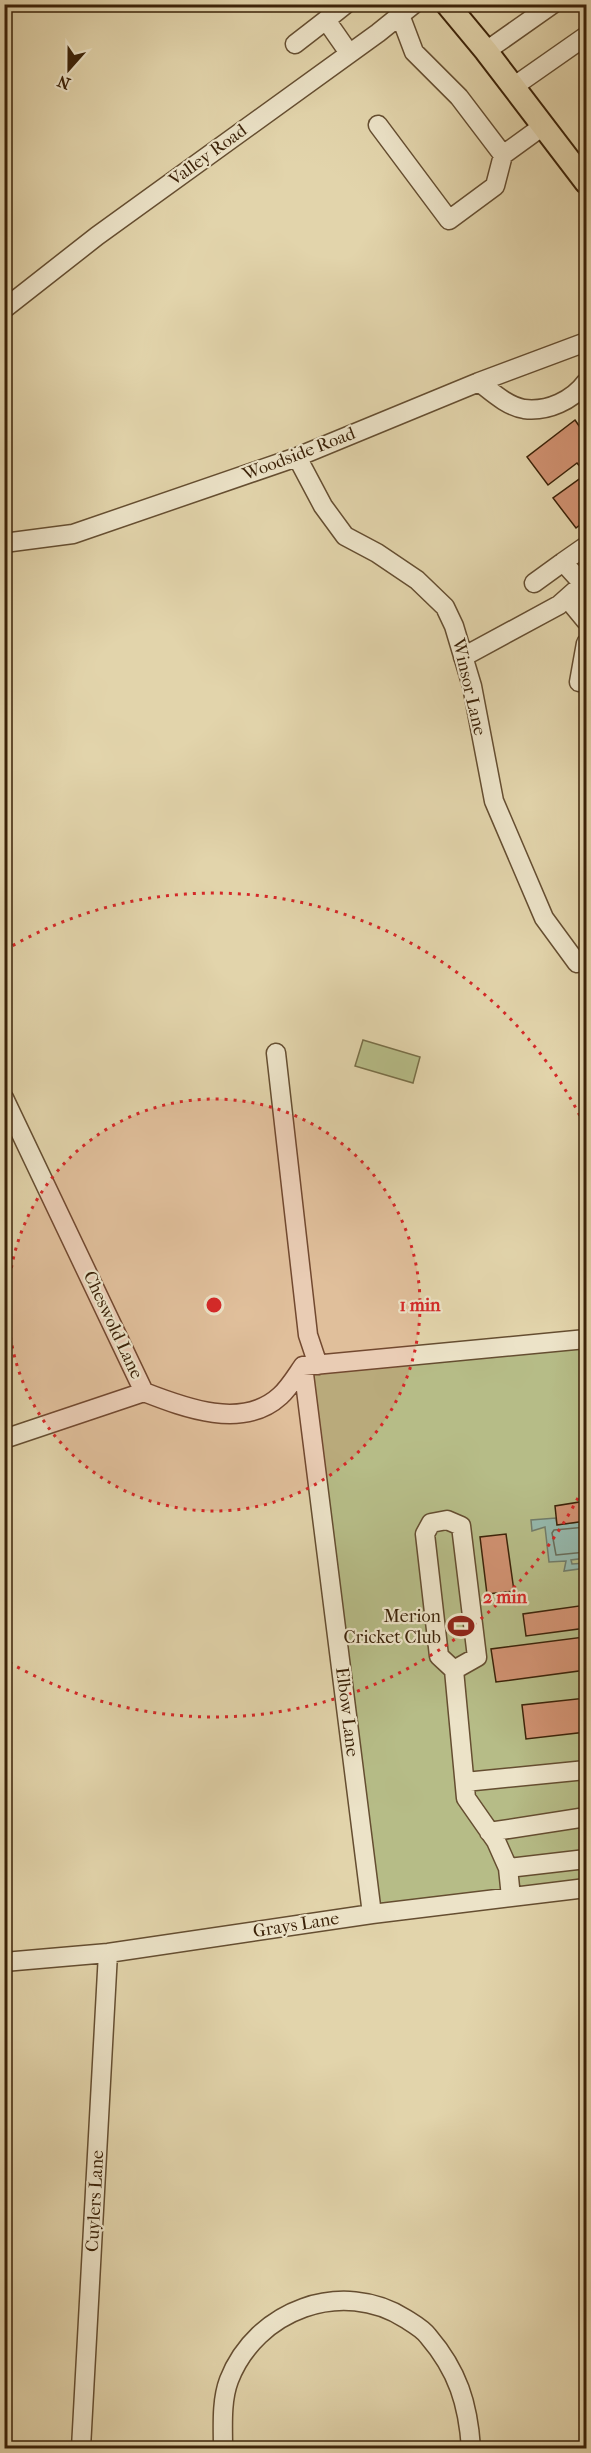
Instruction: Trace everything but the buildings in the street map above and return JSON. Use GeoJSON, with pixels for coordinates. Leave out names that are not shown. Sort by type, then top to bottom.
{"type":"FeatureCollection","features":[{"type":"Feature","properties":{"kind":"main road"},"geometry":{"type":"LineString","coordinates":[[447,4],[543,126],[584,174]]}},
{"type":"Feature","properties":{"kind":"street"},"geometry":{"type":"LineString","coordinates":[[295,44],[346,4]]}},
{"type":"Feature","properties":{"kind":"street"},"geometry":{"type":"LineString","coordinates":[[486,51],[553,4]]}},
{"type":"Feature","properties":{"kind":"street"},"geometry":{"type":"LineString","coordinates":[[407,10],[414,51],[459,97],[503,155]]}},
{"type":"Feature","properties":{"kind":"street","name":"Valley Road"},"geometry":{"type":"LineString","coordinates":[[4,309],[97,236],[407,10]]}},
{"type":"Feature","properties":{"kind":"street"},"geometry":{"type":"LineString","coordinates":[[326,20],[349,53]]}},
{"type":"Feature","properties":{"kind":"street"},"geometry":{"type":"LineString","coordinates":[[513,87],[586,36]]}},
{"type":"Feature","properties":{"kind":"street"},"geometry":{"type":"LineString","coordinates":[[378,125],[449,220],[495,186],[503,155],[543,126]]}},
{"type":"Feature","properties":{"kind":"street","name":"Woodside Road"},"geometry":{"type":"LineString","coordinates":[[4,543],[73,534],[297,458],[478,382],[586,342]]}},
{"type":"Feature","properties":{"kind":"street"},"geometry":{"type":"LineString","coordinates":[[478,382],[501,399],[524,409],[553,406],[577,395],[586,382]]}},
{"type":"Feature","properties":{"kind":"street","name":"Winsor Lane"},"geometry":{"type":"LineString","coordinates":[[297,458],[322,506],[345,536],[377,553],[417,580],[445,607],[472,686],[494,801],[544,918],[577,963]]}},
{"type":"Feature","properties":{"kind":"street"},"geometry":{"type":"LineString","coordinates":[[534,583],[586,546]]}},
{"type":"Feature","properties":{"kind":"street"},"geometry":{"type":"LineString","coordinates":[[463,657],[559,604],[585,583],[563,562]]}},
{"type":"Feature","properties":{"kind":"street"},"geometry":{"type":"LineString","coordinates":[[567,598],[586,621]]}},
{"type":"Feature","properties":{"kind":"street"},"geometry":{"type":"LineString","coordinates":[[586,644],[579,682],[586,676]]}},
{"type":"Feature","properties":{"kind":"street","name":"Elbow Lane"},"geometry":{"type":"LineString","coordinates":[[276,1053],[372,1914]]}},
{"type":"Feature","properties":{"kind":"street","name":"Cheswold Lane"},"geometry":{"type":"LineString","coordinates":[[4,1098],[144,1392],[200,1412],[256,1411],[280,1396],[310,1366]]}},
{"type":"Feature","properties":{"kind":"street"},"geometry":{"type":"LineString","coordinates":[[310,1366],[586,1339]]}},
{"type":"Feature","properties":{"kind":"street"},"geometry":{"type":"LineString","coordinates":[[4,1439],[144,1392]]}},
{"type":"Feature","properties":{"kind":"street"},"geometry":{"type":"LineString","coordinates":[[454,1670],[477,1657],[461,1526],[447,1520],[430,1523],[425,1533],[440,1656],[454,1670],[466,1798],[489,1832],[508,1868],[511,1897]]}},
{"type":"Feature","properties":{"kind":"street"},"geometry":{"type":"LineString","coordinates":[[465,1782],[586,1770]]}},
{"type":"Feature","properties":{"kind":"street"},"geometry":{"type":"LineString","coordinates":[[489,1832],[586,1817]]}},
{"type":"Feature","properties":{"kind":"street"},"geometry":{"type":"LineString","coordinates":[[508,1868],[586,1858]]}},
{"type":"Feature","properties":{"kind":"street","name":"Grays Lane"},"geometry":{"type":"LineString","coordinates":[[4,1962],[108,1953],[372,1914],[586,1888]]}},
{"type":"Feature","properties":{"kind":"street","name":"Cuylers Lane"},"geometry":{"type":"LineString","coordinates":[[81,2448],[108,1953]]}},
{"type":"Feature","properties":{"kind":"street"},"geometry":{"type":"LineString","coordinates":[[223,2448],[224,2405],[228,2383],[237,2363],[255,2339],[282,2317],[327,2301],[348,2301],[379,2306],[395,2312],[427,2334],[458,2380],[469,2415],[471,2448]]}},
{"type":"Feature","properties":{"kind":"green space"},"geometry":{"type":"Polygon","coordinates":[[[363,1040],[420,1057],[413,1083],[355,1066],[363,1040]]]}},
{"type":"Feature","properties":{"kind":"green space","name":"Merion Cricket Club"},"geometry":{"type":"Polygon","coordinates":[[[586,1339],[586,1886],[372,1914],[303,1366],[586,1339]]]}},
{"type":"Feature","properties":{"kind":"water"},"geometry":{"type":"Polygon","coordinates":[[[556,1518],[557,1525],[586,1521],[586,1558],[571,1560],[572,1564],[586,1563],[586,1568],[564,1571],[566,1561],[549,1562],[545,1527],[532,1531],[531,1520],[556,1518]]]}},
{"type":"Feature","properties":{"kind":"place","name":"Merion Cricket Club"},"geometry":{"type":"Point","coordinates":[461,1626]}}]}
